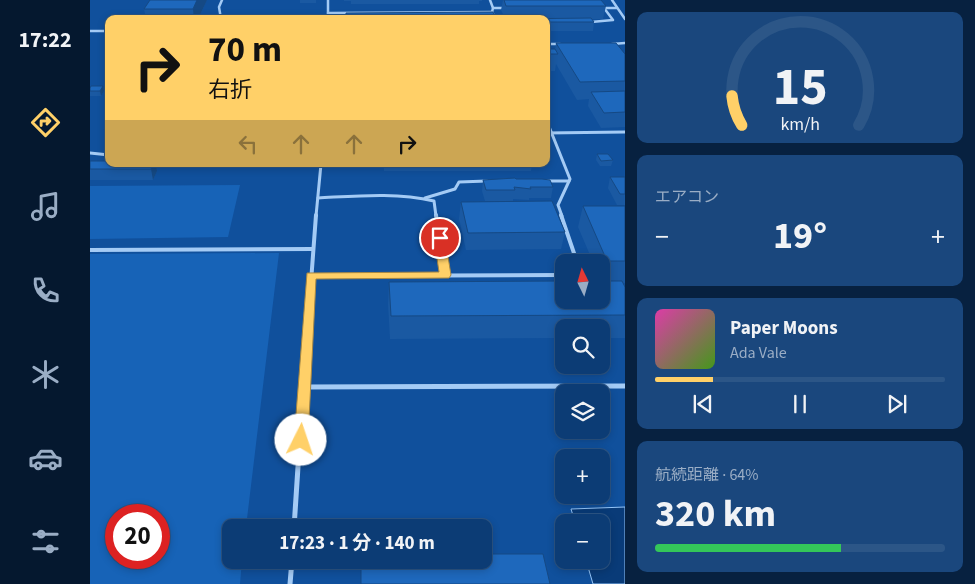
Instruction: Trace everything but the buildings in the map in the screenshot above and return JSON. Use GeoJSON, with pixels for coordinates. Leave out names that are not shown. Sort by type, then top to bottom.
{"type":"FeatureCollection","features":[{"type":"Feature","properties":{"kind":"lane"},"geometry":{"type":"LineString","coordinates":[[220,15],[219,7],[222,0]]}},
{"type":"Feature","properties":{"kind":"lane"},"geometry":{"type":"LineString","coordinates":[[328,0],[328,13],[492,12]]}},
{"type":"Feature","properties":{"kind":"lane"},"geometry":{"type":"LineString","coordinates":[[490,0],[494,15]]}},
{"type":"Feature","properties":{"kind":"lane"},"geometry":{"type":"LineString","coordinates":[[612,0],[625,19]]}},
{"type":"Feature","properties":{"kind":"lane"},"geometry":{"type":"LineString","coordinates":[[493,8],[512,8]]}},
{"type":"Feature","properties":{"kind":"lane"},"geometry":{"type":"LineString","coordinates":[[595,8],[617,8]]}},
{"type":"Feature","properties":{"kind":"lane"},"geometry":{"type":"LineString","coordinates":[[590,22],[613,20],[604,8]]}},
{"type":"Feature","properties":{"kind":"lane"},"geometry":{"type":"LineString","coordinates":[[90,31],[105,31]]}},
{"type":"Feature","properties":{"kind":"lane"},"geometry":{"type":"LineString","coordinates":[[605,44],[625,43]]}},
{"type":"Feature","properties":{"kind":"lane"},"geometry":{"type":"LineString","coordinates":[[550,44],[566,44]]}},
{"type":"Feature","properties":{"kind":"lane"},"geometry":{"type":"LineString","coordinates":[[615,44],[618,50]]}},
{"type":"Feature","properties":{"kind":"lane"},"geometry":{"type":"LineString","coordinates":[[550,127],[570,179],[558,206],[574,254]]}},
{"type":"Feature","properties":{"kind":"lane"},"geometry":{"type":"LineString","coordinates":[[553,133],[625,132]]}},
{"type":"Feature","properties":{"kind":"lane"},"geometry":{"type":"LineString","coordinates":[[90,153],[105,155]]}},
{"type":"Feature","properties":{"kind":"lane"},"geometry":{"type":"LineString","coordinates":[[295,519],[311,276],[321,167]]}},
{"type":"Feature","properties":{"kind":"lane"},"geometry":{"type":"LineString","coordinates":[[424,198],[455,189],[459,182],[496,181]]}},
{"type":"Feature","properties":{"kind":"lane"},"geometry":{"type":"LineString","coordinates":[[542,181],[569,181]]}},
{"type":"Feature","properties":{"kind":"lane"},"geometry":{"type":"LineString","coordinates":[[318,198],[379,194],[414,195],[434,201],[445,275]]}},
{"type":"Feature","properties":{"kind":"lane"},"geometry":{"type":"LineString","coordinates":[[90,250],[314,249]]}},
{"type":"Feature","properties":{"kind":"lane"},"geometry":{"type":"LineString","coordinates":[[311,276],[555,275]]}},
{"type":"Feature","properties":{"kind":"lane"},"geometry":{"type":"LineString","coordinates":[[305,387],[625,386]]}},
{"type":"Feature","properties":{"kind":"lane"},"geometry":{"type":"LineString","coordinates":[[290,584],[291,569]]}},
{"type":"Feature","properties":{"kind":"shaded area"},"geometry":{"type":"Polygon","coordinates":[[[240,185],[228,237],[90,239],[90,186],[240,185]]]}},
{"type":"Feature","properties":{"kind":"shaded area"},"geometry":{"type":"Polygon","coordinates":[[[279,253],[247,519],[222,519],[222,569],[241,569],[240,584],[90,584],[90,254],[279,253]]]}},
{"type":"Feature","properties":{"kind":"shaded area"},"geometry":{"type":"Polygon","coordinates":[[[625,507],[625,584],[593,584],[589,569],[610,569],[610,514],[573,514],[571,509],[625,507]]]}},
{"type":"Feature","properties":{"kind":"route"},"geometry":{"type":"LineString","coordinates":[[301,440],[311,276],[445,275],[440,238]]}}]}
